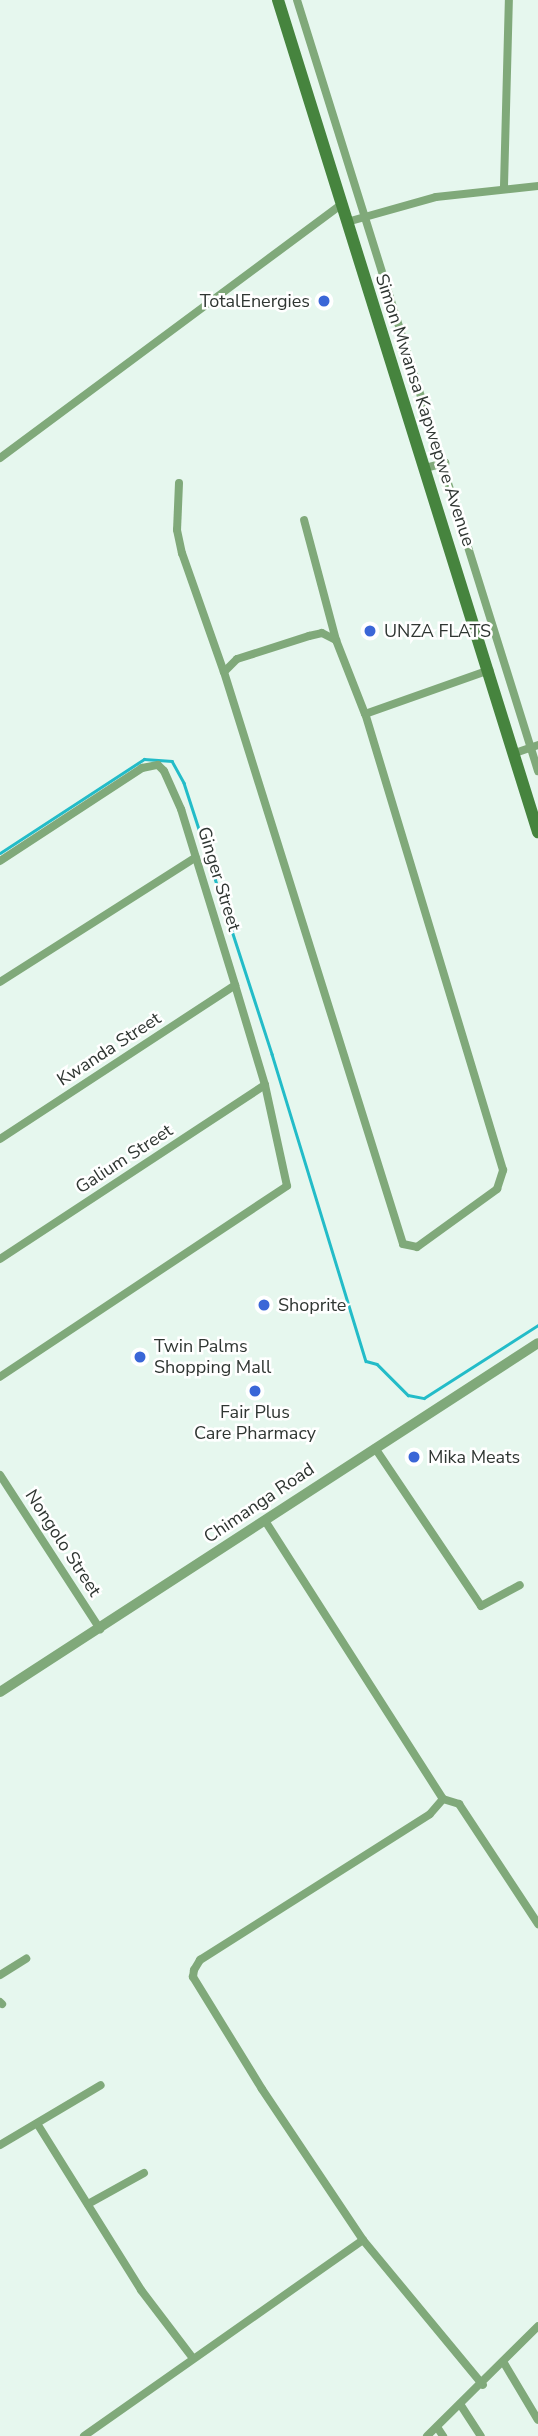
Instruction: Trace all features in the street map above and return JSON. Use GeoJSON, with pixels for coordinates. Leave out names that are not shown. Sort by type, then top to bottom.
{"type":"FeatureCollection","features":[{"type":"Feature","properties":{"kind":"main road","name":"Simon Mwansa Kapwepwe Avenue"},"geometry":{"type":"LineString","coordinates":[[278,0],[538,832]]}},
{"type":"Feature","properties":{"kind":"street"},"geometry":{"type":"LineString","coordinates":[[298,0],[534,747],[538,772]]}},
{"type":"Feature","properties":{"kind":"street"},"geometry":{"type":"LineString","coordinates":[[504,186],[509,0]]}},
{"type":"Feature","properties":{"kind":"street"},"geometry":{"type":"LineString","coordinates":[[347,222],[436,197],[504,186],[538,186]]}},
{"type":"Feature","properties":{"kind":"street"},"geometry":{"type":"LineString","coordinates":[[0,458],[342,204]]}},
{"type":"Feature","properties":{"kind":"street"},"geometry":{"type":"LineString","coordinates":[[425,468],[445,463]]}},
{"type":"Feature","properties":{"kind":"street"},"geometry":{"type":"LineString","coordinates":[[179,483],[177,530],[182,553],[224,672],[403,1244],[410,1248],[417,1247],[497,1189],[503,1170],[365,714],[336,640],[304,520]]}},
{"type":"Feature","properties":{"kind":"street"},"geometry":{"type":"LineString","coordinates":[[224,672],[237,659],[309,636],[322,633],[336,640]]}},
{"type":"Feature","properties":{"kind":"street"},"geometry":{"type":"LineString","coordinates":[[365,714],[489,670]]}},
{"type":"Feature","properties":{"kind":"street"},"geometry":{"type":"LineString","coordinates":[[515,753],[534,747]]}},
{"type":"Feature","properties":{"kind":"street","name":"Ginger Street"},"geometry":{"type":"LineString","coordinates":[[0,861],[151,765],[158,765],[173,785],[196,857],[265,1086],[288,1186],[0,1377]]}},
{"type":"Feature","properties":{"kind":"street"},"geometry":{"type":"LineString","coordinates":[[0,982],[196,857]]}},
{"type":"Feature","properties":{"kind":"street","name":"Kwanda Street"},"geometry":{"type":"LineString","coordinates":[[0,1139],[235,985]]}},
{"type":"Feature","properties":{"kind":"street","name":"Galium Street"},"geometry":{"type":"LineString","coordinates":[[0,1259],[265,1086]]}},
{"type":"Feature","properties":{"kind":"street","name":"Chimanga Road"},"geometry":{"type":"LineString","coordinates":[[0,1692],[538,1343]]}},
{"type":"Feature","properties":{"kind":"street"},"geometry":{"type":"LineString","coordinates":[[375,1448],[481,1606],[520,1585]]}},
{"type":"Feature","properties":{"kind":"street","name":"Nongolo Street"},"geometry":{"type":"LineString","coordinates":[[0,1475],[100,1629]]}},
{"type":"Feature","properties":{"kind":"street"},"geometry":{"type":"LineString","coordinates":[[265,1521],[443,1799],[459,1804],[538,1924]]}},
{"type":"Feature","properties":{"kind":"street"},"geometry":{"type":"LineString","coordinates":[[443,1799],[430,1814],[200,1960],[194,1969],[194,1977],[262,2090],[363,2240],[483,2385]]}},
{"type":"Feature","properties":{"kind":"street"},"geometry":{"type":"LineString","coordinates":[[0,1975],[26,1959]]}},
{"type":"Feature","properties":{"kind":"street"},"geometry":{"type":"LineString","coordinates":[[0,2145],[38,2125],[101,2085]]}},
{"type":"Feature","properties":{"kind":"street"},"geometry":{"type":"LineString","coordinates":[[38,2125],[141,2290],[192,2357]]}},
{"type":"Feature","properties":{"kind":"street"},"geometry":{"type":"LineString","coordinates":[[89,2204],[144,2173]]}},
{"type":"Feature","properties":{"kind":"street"},"geometry":{"type":"LineString","coordinates":[[84,2436],[192,2357],[363,2240]]}},
{"type":"Feature","properties":{"kind":"street"},"geometry":{"type":"LineString","coordinates":[[427,2436],[483,2385],[538,2326]]}},
{"type":"Feature","properties":{"kind":"street"},"geometry":{"type":"LineString","coordinates":[[504,2363],[538,2420]]}},
{"type":"Feature","properties":{"kind":"street"},"geometry":{"type":"LineString","coordinates":[[460,2404],[481,2436]]}},
{"type":"Feature","properties":{"kind":"street"},"geometry":{"type":"LineString","coordinates":[[437,2427],[443,2436]]}},
{"type":"Feature","properties":{"kind":"waterway"},"geometry":{"type":"LineString","coordinates":[[0,853],[144,759],[172,761],[184,783],[272,1054],[366,1361],[377,1364],[408,1395],[424,1398],[538,1325]]}},
{"type":"Feature","properties":{"kind":"place","name":"TotalEnergies"},"geometry":{"type":"Point","coordinates":[324,301]}},
{"type":"Feature","properties":{"kind":"place","name":"UNZA FLATS"},"geometry":{"type":"Point","coordinates":[370,631]}},
{"type":"Feature","properties":{"kind":"place","name":"Shoprite"},"geometry":{"type":"Point","coordinates":[264,1305]}},
{"type":"Feature","properties":{"kind":"place","name":"Twin Palms Shopping Mall"},"geometry":{"type":"Point","coordinates":[140,1357]}},
{"type":"Feature","properties":{"kind":"place","name":"Fair Plus Care Pharmacy"},"geometry":{"type":"Point","coordinates":[255,1391]}},
{"type":"Feature","properties":{"kind":"place","name":"Mika Meats"},"geometry":{"type":"Point","coordinates":[414,1457]}}]}
